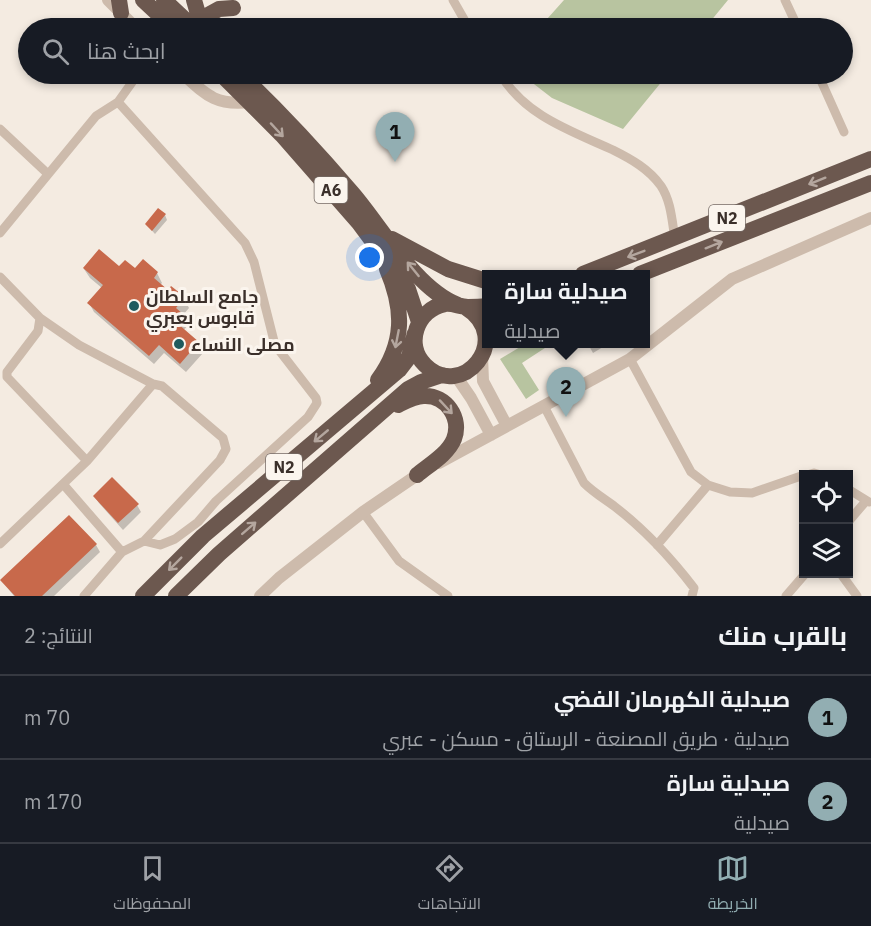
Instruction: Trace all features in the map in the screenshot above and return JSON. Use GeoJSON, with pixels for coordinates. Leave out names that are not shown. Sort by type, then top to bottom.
{"type":"FeatureCollection","features":[{"type":"Feature","properties":{"kind":"highway"},"geometry":{"type":"LineString","coordinates":[[143,0],[162,18]]}},
{"type":"Feature","properties":{"kind":"highway"},"geometry":{"type":"LineString","coordinates":[[164,0],[188,18]]}},
{"type":"Feature","properties":{"kind":"highway"},"geometry":{"type":"LineString","coordinates":[[194,0],[197,18]]}},
{"type":"Feature","properties":{"kind":"highway"},"geometry":{"type":"LineString","coordinates":[[208,18],[229,4]]}},
{"type":"Feature","properties":{"kind":"highway","name":"A6"},"geometry":{"type":"LineString","coordinates":[[231,84],[428,287],[439,296],[462,306]]}},
{"type":"Feature","properties":{"kind":"highway","name":"A6"},"geometry":{"type":"LineString","coordinates":[[250,84],[323,159],[380,240],[408,289],[417,328]]}},
{"type":"Feature","properties":{"kind":"highway","name":"N2"},"geometry":{"type":"LineString","coordinates":[[593,270],[871,159]]}},
{"type":"Feature","properties":{"kind":"highway","name":"N2"},"geometry":{"type":"LineString","coordinates":[[650,270],[871,183]]}},
{"type":"Feature","properties":{"kind":"highway"},"geometry":{"type":"LineString","coordinates":[[380,240],[448,270],[482,280]]}},
{"type":"Feature","properties":{"kind":"highway"},"geometry":{"type":"LineString","coordinates":[[341,420],[379,379],[392,358],[399,333],[397,297],[380,240]]}},
{"type":"Feature","properties":{"kind":"highway"},"geometry":{"type":"LineString","coordinates":[[449,375],[426,366],[420,360],[416,351],[417,328],[426,313],[436,307],[447,304],[482,306]]}},
{"type":"Feature","properties":{"kind":"highway"},"geometry":{"type":"LineString","coordinates":[[462,306],[474,312],[482,324]]}},
{"type":"Feature","properties":{"kind":"highway","name":"N2"},"geometry":{"type":"LineString","coordinates":[[142,596],[203,536],[399,370],[409,357],[417,328]]}},
{"type":"Feature","properties":{"kind":"highway","name":"N2"},"geometry":{"type":"LineString","coordinates":[[176,596],[219,554],[408,389],[421,382],[471,369],[486,349]]}},
{"type":"Feature","properties":{"kind":"highway"},"geometry":{"type":"LineString","coordinates":[[376,417],[417,396],[435,397],[450,408],[456,427],[455,437],[450,446],[417,475]]}},
{"type":"Feature","properties":{"kind":"street"},"geometry":{"type":"LineString","coordinates":[[108,0],[120,7]]}},
{"type":"Feature","properties":{"kind":"street"},"geometry":{"type":"LineString","coordinates":[[453,0],[463,18]]}},
{"type":"Feature","properties":{"kind":"street"},"geometry":{"type":"LineString","coordinates":[[784,0],[793,18]]}},
{"type":"Feature","properties":{"kind":"street"},"geometry":{"type":"LineString","coordinates":[[0,233],[96,116],[118,102],[131,84]]}},
{"type":"Feature","properties":{"kind":"street"},"geometry":{"type":"LineString","coordinates":[[195,84],[212,99],[229,103],[250,102]]}},
{"type":"Feature","properties":{"kind":"street"},"geometry":{"type":"LineString","coordinates":[[506,84],[532,110],[633,161],[651,174],[662,187],[669,202],[675,239]]}},
{"type":"Feature","properties":{"kind":"street"},"geometry":{"type":"LineString","coordinates":[[822,84],[844,132]]}},
{"type":"Feature","properties":{"kind":"street"},"geometry":{"type":"LineString","coordinates":[[118,102],[245,243],[254,262],[275,345],[316,398],[317,403],[308,417],[216,501],[198,522],[175,539],[160,545],[144,541]]}},
{"type":"Feature","properties":{"kind":"street"},"geometry":{"type":"LineString","coordinates":[[0,129],[48,174]]}},
{"type":"Feature","properties":{"kind":"street"},"geometry":{"type":"LineString","coordinates":[[650,343],[732,279],[871,218]]}},
{"type":"Feature","properties":{"kind":"street"},"geometry":{"type":"LineString","coordinates":[[0,277],[40,318],[79,345],[153,384],[162,386],[223,438],[226,449],[216,464],[144,541],[122,552],[84,596]]}},
{"type":"Feature","properties":{"kind":"street"},"geometry":{"type":"LineString","coordinates":[[40,318],[38,331],[7,372],[7,377],[87,461]]}},
{"type":"Feature","properties":{"kind":"street"},"geometry":{"type":"LineString","coordinates":[[260,596],[279,578],[363,512],[417,475],[630,359],[644,348]]}},
{"type":"Feature","properties":{"kind":"street"},"geometry":{"type":"LineString","coordinates":[[486,349],[483,381],[507,426]]}},
{"type":"Feature","properties":{"kind":"street"},"geometry":{"type":"LineString","coordinates":[[630,359],[691,472],[708,485],[730,492],[752,493],[799,477]]}},
{"type":"Feature","properties":{"kind":"street"},"geometry":{"type":"LineString","coordinates":[[449,375],[471,398],[491,435]]}},
{"type":"Feature","properties":{"kind":"street"},"geometry":{"type":"LineString","coordinates":[[0,544],[87,461],[153,384]]}},
{"type":"Feature","properties":{"kind":"street"},"geometry":{"type":"LineString","coordinates":[[544,406],[584,483],[657,545],[694,588],[692,596]]}},
{"type":"Feature","properties":{"kind":"street"},"geometry":{"type":"LineString","coordinates":[[63,484],[122,552]]}},
{"type":"Feature","properties":{"kind":"street"},"geometry":{"type":"LineString","coordinates":[[657,545],[708,485]]}},
{"type":"Feature","properties":{"kind":"street"},"geometry":{"type":"LineString","coordinates":[[853,492],[869,502],[853,518]]}},
{"type":"Feature","properties":{"kind":"street"},"geometry":{"type":"LineString","coordinates":[[363,512],[399,561],[448,596]]}},
{"type":"Feature","properties":{"kind":"street"},"geometry":{"type":"LineString","coordinates":[[786,596],[801,578]]}},
{"type":"Feature","properties":{"kind":"street"},"geometry":{"type":"LineString","coordinates":[[844,578],[857,596]]}},
{"type":"Feature","properties":{"kind":"green space"},"geometry":{"type":"Polygon","coordinates":[[[564,0],[728,0],[713,18],[548,18],[564,0]]]}},
{"type":"Feature","properties":{"kind":"green space"},"geometry":{"type":"Polygon","coordinates":[[[534,84],[660,84],[623,129],[552,98],[534,84]]]}},
{"type":"Feature","properties":{"kind":"green space"},"geometry":{"type":"Polygon","coordinates":[[[518,348],[545,348],[522,363],[539,390],[526,399],[500,359],[518,348]]]}},
{"type":"Feature","properties":{"kind":"building"},"geometry":{"type":"Polygon","coordinates":[[[158,208],[166,214],[152,231],[145,224],[158,208]]]}},
{"type":"Feature","properties":{"kind":"building","name":"جامع السلطان قابوس بعبري"},"geometry":{"type":"Polygon","coordinates":[[[99,249],[119,266],[125,260],[135,268],[143,259],[158,272],[154,278],[168,290],[171,286],[185,297],[176,308],[184,315],[177,323],[199,342],[180,364],[159,345],[149,356],[87,303],[103,285],[83,268],[99,249]]]}},
{"type":"Feature","properties":{"kind":"building"},"geometry":{"type":"Polygon","coordinates":[[[112,477],[139,504],[118,523],[93,496],[112,477]]]}},
{"type":"Feature","properties":{"kind":"building"},"geometry":{"type":"Polygon","coordinates":[[[69,515],[97,544],[42,596],[15,596],[0,580],[69,515]]]}},
{"type":"Feature","properties":{"kind":"place","name":"صيدلية الكهرمان الفضي"},"geometry":{"type":"Point","coordinates":[395,162]}},
{"type":"Feature","properties":{"kind":"place","name":"جامع السلطان قابوس بعبري"},"geometry":{"type":"Point","coordinates":[134,306]}},
{"type":"Feature","properties":{"kind":"place","name":"مصلى النساء"},"geometry":{"type":"Point","coordinates":[179,344]}},
{"type":"Feature","properties":{"kind":"place","name":"صيدلية سارة"},"geometry":{"type":"Point","coordinates":[566,417]}}]}
